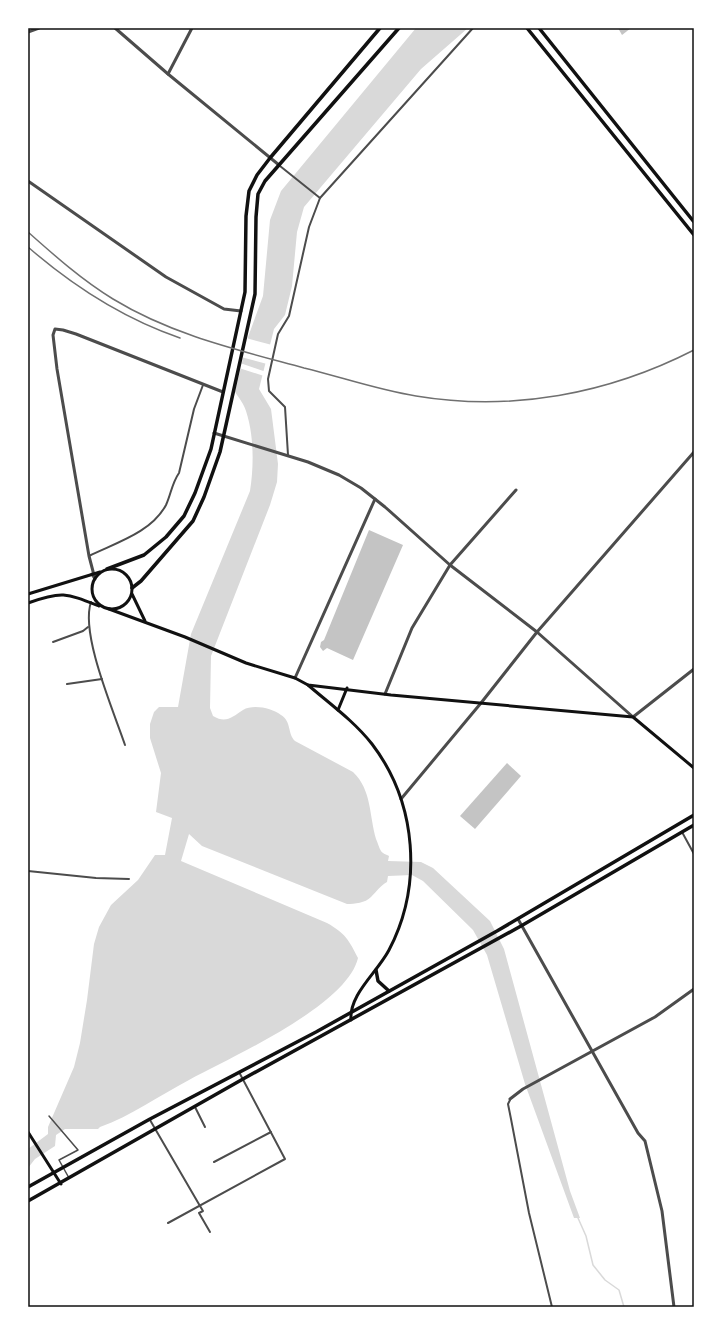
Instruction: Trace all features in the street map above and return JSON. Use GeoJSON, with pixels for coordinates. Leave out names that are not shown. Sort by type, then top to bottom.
{"type":"FeatureCollection","features":[{"type":"Feature","properties":{"kind":"main road"},"geometry":{"type":"LineString","coordinates":[[28,594],[93,574],[144,555],[166,537],[184,516],[195,493],[211,449],[245,292],[246,216],[249,191],[257,176],[270,158],[380,28]]}},
{"type":"Feature","properties":{"kind":"main road"},"geometry":{"type":"LineString","coordinates":[[132,588],[141,581],[193,521],[204,497],[220,452],[255,294],[256,217],[258,194],[265,181],[400,28]]}},
{"type":"Feature","properties":{"kind":"main road"},"geometry":{"type":"LineString","coordinates":[[527,28],[694,234]]}},
{"type":"Feature","properties":{"kind":"main road"},"geometry":{"type":"LineString","coordinates":[[539,28],[694,222]]}},
{"type":"Feature","properties":{"kind":"main road"},"geometry":{"type":"LineString","coordinates":[[102,606],[96,601],[92,594],[92,586],[100,573],[107,569],[115,569],[126,574],[131,580],[132,594],[145,621]]}},
{"type":"Feature","properties":{"kind":"main road"},"geometry":{"type":"LineString","coordinates":[[28,602],[66,594],[137,620],[145,621],[221,651],[246,663],[295,678],[308,685],[338,710],[356,726],[372,744],[392,778],[401,799],[407,821],[411,856],[410,880],[398,930],[388,952],[354,1000],[350,1012],[351,1020]]}},
{"type":"Feature","properties":{"kind":"main road"},"geometry":{"type":"LineString","coordinates":[[109,609],[119,608],[125,605],[132,594]]}},
{"type":"Feature","properties":{"kind":"main road"},"geometry":{"type":"LineString","coordinates":[[308,685],[347,688],[385,694],[481,704],[633,717],[694,768]]}},
{"type":"Feature","properties":{"kind":"main road"},"geometry":{"type":"LineString","coordinates":[[338,710],[347,688]]}},
{"type":"Feature","properties":{"kind":"main road"},"geometry":{"type":"LineString","coordinates":[[28,1187],[150,1119],[481,940],[694,816]]}},
{"type":"Feature","properties":{"kind":"main road"},"geometry":{"type":"LineString","coordinates":[[28,1201],[61,1184],[243,1079],[521,926],[694,825]]}},
{"type":"Feature","properties":{"kind":"main road"},"geometry":{"type":"LineString","coordinates":[[376,970],[378,981],[389,991]]}},
{"type":"Feature","properties":{"kind":"main road"},"geometry":{"type":"LineString","coordinates":[[28,1132],[61,1184]]}},
{"type":"Feature","properties":{"kind":"street"},"geometry":{"type":"LineString","coordinates":[[28,32],[39,28]]}},
{"type":"Feature","properties":{"kind":"street"},"geometry":{"type":"LineString","coordinates":[[115,28],[168,74],[320,198]]}},
{"type":"Feature","properties":{"kind":"street"},"geometry":{"type":"LineString","coordinates":[[168,74],[192,28]]}},
{"type":"Feature","properties":{"kind":"street"},"geometry":{"type":"LineString","coordinates":[[288,455],[285,407],[269,391],[268,379],[278,334],[289,316],[309,227],[320,198],[473,28]]}},
{"type":"Feature","properties":{"kind":"street"},"geometry":{"type":"LineString","coordinates":[[28,180],[166,277],[224,309],[241,311]]}},
{"type":"Feature","properties":{"kind":"street"},"geometry":{"type":"LineString","coordinates":[[95,579],[89,556],[57,369],[53,335],[55,330],[70,332],[223,392]]}},
{"type":"Feature","properties":{"kind":"street"},"geometry":{"type":"LineString","coordinates":[[89,556],[142,531],[156,518],[166,505],[175,479],[179,473],[194,409],[203,384]]}},
{"type":"Feature","properties":{"kind":"street"},"geometry":{"type":"LineString","coordinates":[[214,433],[288,455],[339,475],[375,499],[450,565],[537,632],[633,717],[694,669]]}},
{"type":"Feature","properties":{"kind":"street"},"geometry":{"type":"LineString","coordinates":[[401,799],[481,704],[537,632],[694,452]]}},
{"type":"Feature","properties":{"kind":"street"},"geometry":{"type":"LineString","coordinates":[[385,694],[412,628],[450,565],[516,490]]}},
{"type":"Feature","properties":{"kind":"street"},"geometry":{"type":"LineString","coordinates":[[295,678],[375,499]]}},
{"type":"Feature","properties":{"kind":"street"},"geometry":{"type":"LineString","coordinates":[[91,602],[88,610],[88,627],[102,679],[125,745]]}},
{"type":"Feature","properties":{"kind":"street"},"geometry":{"type":"LineString","coordinates":[[53,642],[83,631],[88,627]]}},
{"type":"Feature","properties":{"kind":"street"},"geometry":{"type":"LineString","coordinates":[[67,684],[102,679]]}},
{"type":"Feature","properties":{"kind":"street"},"geometry":{"type":"LineString","coordinates":[[682,832],[694,854]]}},
{"type":"Feature","properties":{"kind":"street"},"geometry":{"type":"LineString","coordinates":[[28,871],[96,878],[129,879]]}},
{"type":"Feature","properties":{"kind":"street"},"geometry":{"type":"LineString","coordinates":[[518,919],[645,1141],[662,1211],[674,1307]]}},
{"type":"Feature","properties":{"kind":"street"},"geometry":{"type":"LineString","coordinates":[[552,1307],[530,1213],[511,1119],[508,1104],[510,1099],[523,1089],[655,1017],[694,989]]}},
{"type":"Feature","properties":{"kind":"street"},"geometry":{"type":"LineString","coordinates":[[168,1223],[285,1159],[239,1072]]}},
{"type":"Feature","properties":{"kind":"street"},"geometry":{"type":"LineString","coordinates":[[195,1107],[206,1128]]}},
{"type":"Feature","properties":{"kind":"street"},"geometry":{"type":"LineString","coordinates":[[49,1116],[78,1150],[59,1160],[70,1178]]}},
{"type":"Feature","properties":{"kind":"street"},"geometry":{"type":"LineString","coordinates":[[150,1119],[203,1211],[199,1213],[210,1232]]}},
{"type":"Feature","properties":{"kind":"street"},"geometry":{"type":"LineString","coordinates":[[214,1162],[271,1132]]}},
{"type":"Feature","properties":{"kind":"shaded area"},"geometry":{"type":"Polygon","coordinates":[[[416,28],[468,28],[421,69],[304,207],[297,232],[292,286],[285,315],[274,329],[259,389],[271,409],[278,464],[277,482],[270,505],[211,656],[210,708],[213,716],[222,719],[229,719],[243,710],[252,707],[268,709],[281,715],[287,721],[291,735],[295,741],[353,772],[359,779],[367,795],[376,839],[382,852],[389,856],[388,861],[421,862],[433,868],[490,921],[504,949],[570,1191],[580,1218],[574,1218],[525,1084],[487,955],[473,930],[423,881],[412,875],[388,876],[387,882],[369,899],[360,903],[347,904],[202,846],[189,834],[181,861],[327,923],[342,934],[349,942],[358,958],[349,976],[333,994],[311,1012],[258,1044],[98,1129],[65,1129],[56,1135],[55,1146],[35,1159],[28,1168],[28,1149],[48,1134],[48,1127],[74,1067],[80,1043],[87,1000],[94,944],[99,927],[111,905],[138,880],[155,855],[165,855],[172,818],[156,812],[161,773],[150,738],[150,724],[154,712],[159,707],[178,707],[191,634],[250,491],[253,461],[251,430],[245,408],[235,392],[248,337],[263,296],[270,220],[281,191],[416,28]]]}},
{"type":"Feature","properties":{"kind":"pier"},"geometry":{"type":"Polygon","coordinates":[[[246,338],[272,345],[267,364],[241,357],[246,338]]]}},
{"type":"Feature","properties":{"kind":"pier"},"geometry":{"type":"Polygon","coordinates":[[[240,363],[266,372],[264,376],[239,368],[240,363]]]}},
{"type":"Feature","properties":{"kind":"building"},"geometry":{"type":"Polygon","coordinates":[[[618,28],[631,28],[622,35],[618,28]]]}},
{"type":"Feature","properties":{"kind":"building"},"geometry":{"type":"Polygon","coordinates":[[[369,530],[403,545],[353,660],[327,648],[323,651],[320,647],[369,530]]]}},
{"type":"Feature","properties":{"kind":"building"},"geometry":{"type":"Polygon","coordinates":[[[507,763],[521,776],[475,829],[460,816],[507,763]]]}},
{"type":"Feature","properties":{"kind":"waterway"},"geometry":{"type":"LineString","coordinates":[[578,1218],[586,1236],[593,1265],[605,1280],[619,1290],[624,1307]]}},
{"type":"Feature","properties":{"kind":"railway"},"geometry":{"type":"LineString","coordinates":[[28,232],[90,284],[135,312],[158,322],[182,332],[230,348],[374,387],[416,396],[488,402],[559,396],[628,378],[694,350]]}},
{"type":"Feature","properties":{"kind":"railway"},"geometry":{"type":"LineString","coordinates":[[28,247],[45,262],[100,300],[138,321],[180,338]]}}]}
